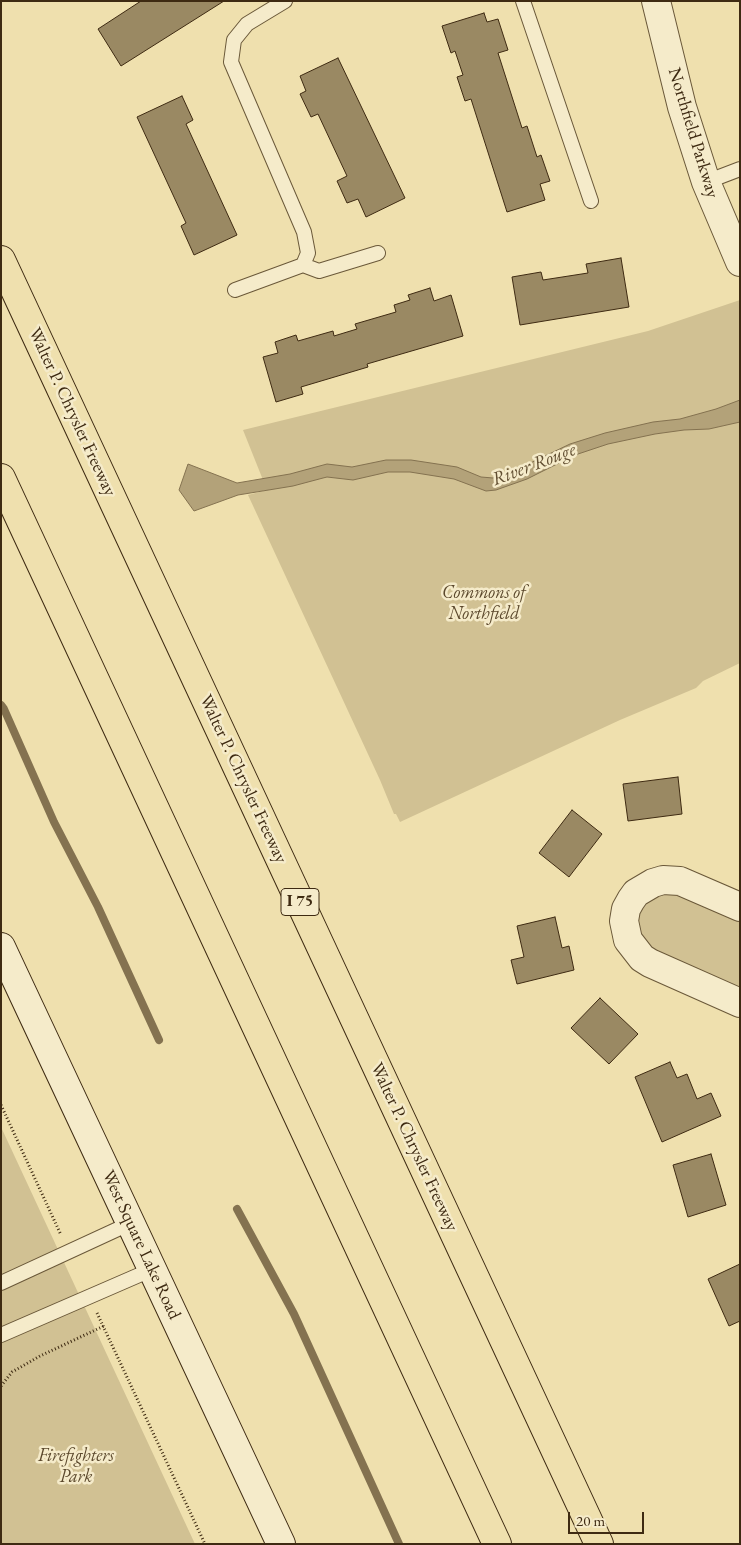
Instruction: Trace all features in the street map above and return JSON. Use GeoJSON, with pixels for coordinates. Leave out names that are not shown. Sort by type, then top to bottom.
{"type":"FeatureCollection","features":[{"type":"Feature","properties":{"kind":"highway","name":"Walter P. Chrysler Freeway"},"geometry":{"type":"LineString","coordinates":[[1,260],[598,1544]]}},
{"type":"Feature","properties":{"kind":"highway"},"geometry":{"type":"LineString","coordinates":[[1,478],[497,1544]]}},
{"type":"Feature","properties":{"kind":"main road","name":"Northfield Parkway"},"geometry":{"type":"LineString","coordinates":[[656,1],[682,107],[706,182],[740,262]]}},
{"type":"Feature","properties":{"kind":"main road"},"geometry":{"type":"LineString","coordinates":[[740,907],[680,881],[663,880],[653,883],[636,893],[626,909],[624,921],[628,940],[642,958],[740,1003]]}},
{"type":"Feature","properties":{"kind":"main road","name":"West Square Lake Road"},"geometry":{"type":"LineString","coordinates":[[1,947],[281,1544]]}},
{"type":"Feature","properties":{"kind":"lane"},"geometry":{"type":"LineString","coordinates":[[285,1],[247,24],[234,40],[232,62],[304,232],[308,253],[303,265]]}},
{"type":"Feature","properties":{"kind":"lane"},"geometry":{"type":"LineString","coordinates":[[523,1],[591,201]]}},
{"type":"Feature","properties":{"kind":"lane"},"geometry":{"type":"LineString","coordinates":[[706,182],[740,169]]}},
{"type":"Feature","properties":{"kind":"lane"},"geometry":{"type":"LineString","coordinates":[[235,290],[303,265],[320,271],[378,253]]}},
{"type":"Feature","properties":{"kind":"lane"},"geometry":{"type":"LineString","coordinates":[[1,1283],[131,1223]]}},
{"type":"Feature","properties":{"kind":"lane"},"geometry":{"type":"LineString","coordinates":[[1,1335],[153,1269]]}},
{"type":"Feature","properties":{"kind":"path"},"geometry":{"type":"LineString","coordinates":[[1,1105],[63,1241]]}},
{"type":"Feature","properties":{"kind":"path"},"geometry":{"type":"LineString","coordinates":[[96,1309],[205,1544]]}},
{"type":"Feature","properties":{"kind":"path"},"geometry":{"type":"LineString","coordinates":[[1,1386],[12,1372],[40,1356],[104,1326]]}},
{"type":"Feature","properties":{"kind":"green space","name":"Commons of Northfield"},"geometry":{"type":"Polygon","coordinates":[[[740,300],[740,663],[703,681],[696,688],[620,720],[400,822],[396,814],[394,814],[248,495],[267,490],[243,430],[648,331],[740,300]]]}},
{"type":"Feature","properties":{"kind":"green space"},"geometry":{"type":"Polygon","coordinates":[[[669,892],[740,922],[740,989],[649,947],[641,936],[638,922],[640,911],[645,904],[659,894],[669,892]]]}},
{"type":"Feature","properties":{"kind":"green space","name":"Firefighters Park"},"geometry":{"type":"Polygon","coordinates":[[[1,1127],[195,1544],[1,1544],[1,1127]]]}},
{"type":"Feature","properties":{"kind":"water","name":"River Rouge"},"geometry":{"type":"Polygon","coordinates":[[[740,400],[740,422],[709,429],[655,434],[608,444],[575,455],[527,479],[496,490],[486,491],[454,479],[410,472],[388,472],[353,480],[327,477],[293,486],[238,495],[194,511],[179,490],[188,464],[237,483],[290,474],[327,464],[352,467],[386,460],[411,460],[457,467],[481,477],[493,478],[522,467],[570,444],[605,433],[653,422],[680,419],[740,400]]]}},
{"type":"Feature","properties":{"kind":"building"},"geometry":{"type":"Polygon","coordinates":[[[141,1],[224,1],[121,66],[98,29],[141,1]]]}},
{"type":"Feature","properties":{"kind":"building"},"geometry":{"type":"Polygon","coordinates":[[[484,13],[487,22],[498,19],[508,50],[498,53],[522,128],[527,126],[537,157],[541,155],[550,181],[540,184],[545,200],[507,212],[471,99],[465,101],[457,77],[463,75],[455,51],[451,53],[442,26],[484,13]]]}},
{"type":"Feature","properties":{"kind":"building"},"geometry":{"type":"Polygon","coordinates":[[[338,58],[405,198],[366,217],[358,199],[347,203],[337,181],[347,176],[318,114],[311,117],[300,94],[306,91],[300,76],[338,58]]]}},
{"type":"Feature","properties":{"kind":"building"},"geometry":{"type":"Polygon","coordinates":[[[182,96],[193,120],[186,124],[237,235],[194,255],[181,226],[186,223],[137,117],[182,96]]]}},
{"type":"Feature","properties":{"kind":"building"},"geometry":{"type":"Polygon","coordinates":[[[621,258],[629,307],[520,325],[512,277],[541,272],[543,280],[588,273],[586,264],[621,258]]]}},
{"type":"Feature","properties":{"kind":"building"},"geometry":{"type":"Polygon","coordinates":[[[430,288],[434,301],[451,295],[463,336],[367,364],[368,367],[301,387],[303,394],[276,402],[263,357],[278,353],[275,342],[296,335],[298,341],[333,331],[334,336],[357,329],[355,324],[396,312],[394,305],[410,300],[408,295],[430,288]]]}},
{"type":"Feature","properties":{"kind":"building"},"geometry":{"type":"Polygon","coordinates":[[[678,777],[682,814],[628,821],[623,784],[678,777]]]}},
{"type":"Feature","properties":{"kind":"building"},"geometry":{"type":"Polygon","coordinates":[[[572,810],[602,834],[569,877],[539,853],[572,810]]]}},
{"type":"Feature","properties":{"kind":"building"},"geometry":{"type":"Polygon","coordinates":[[[555,917],[562,948],[569,946],[574,970],[517,984],[511,960],[524,957],[517,926],[555,917]]]}},
{"type":"Feature","properties":{"kind":"building"},"geometry":{"type":"Polygon","coordinates":[[[600,998],[638,1034],[609,1064],[571,1028],[600,998]]]}},
{"type":"Feature","properties":{"kind":"building"},"geometry":{"type":"Polygon","coordinates":[[[670,1062],[677,1078],[687,1074],[697,1099],[711,1093],[721,1116],[662,1142],[635,1077],[670,1062]]]}},
{"type":"Feature","properties":{"kind":"building"},"geometry":{"type":"Polygon","coordinates":[[[711,1154],[726,1205],[688,1217],[673,1165],[711,1154]]]}},
{"type":"Feature","properties":{"kind":"building"},"geometry":{"type":"Polygon","coordinates":[[[740,1264],[740,1321],[729,1326],[708,1279],[740,1264]]]}},
{"type":"Feature","properties":{"kind":"waterway"},"geometry":{"type":"LineString","coordinates":[[1,705],[54,822],[98,907],[159,1040]]}},
{"type":"Feature","properties":{"kind":"waterway"},"geometry":{"type":"LineString","coordinates":[[237,1209],[294,1314],[399,1544]]}}]}
